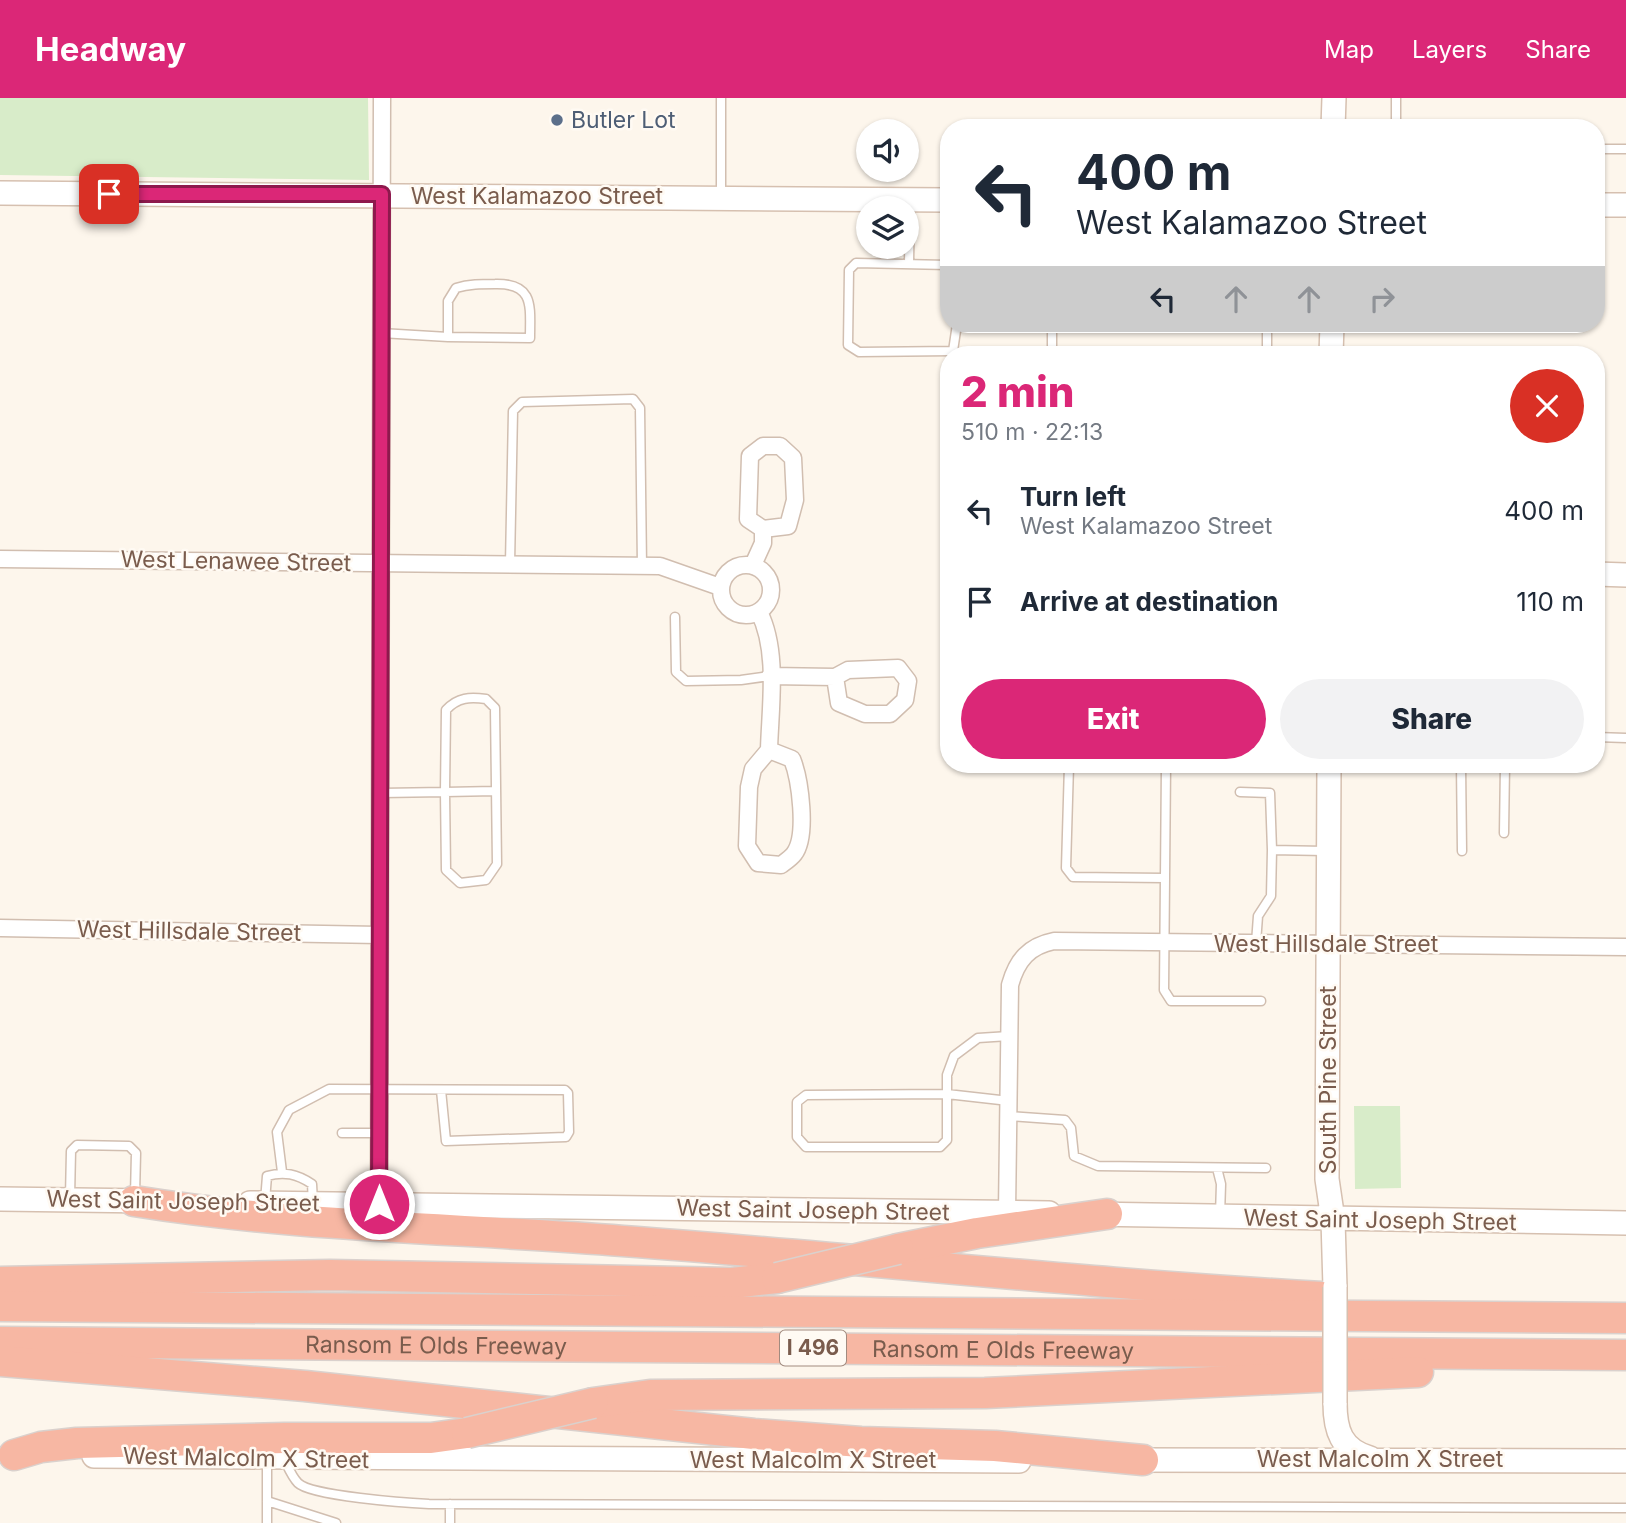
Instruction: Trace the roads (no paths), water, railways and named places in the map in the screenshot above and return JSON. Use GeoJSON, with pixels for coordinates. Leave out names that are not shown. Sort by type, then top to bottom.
{"type":"FeatureCollection","features":[{"type":"Feature","properties":{"kind":"highway"},"geometry":{"type":"LineString","coordinates":[[134,1201],[250,1218],[661,1243],[1034,1278],[1626,1316]]}},
{"type":"Feature","properties":{"kind":"highway"},"geometry":{"type":"LineString","coordinates":[[0,1282],[330,1275],[732,1283],[777,1278],[977,1233],[1107,1214]]}},
{"type":"Feature","properties":{"kind":"highway","name":"Ransom E Olds Freeway"},"geometry":{"type":"LineString","coordinates":[[0,1306],[1626,1316]]}},
{"type":"Feature","properties":{"kind":"highway","name":"Ransom E Olds Freeway"},"geometry":{"type":"LineString","coordinates":[[0,1342],[1626,1355]]}},
{"type":"Feature","properties":{"kind":"highway"},"geometry":{"type":"LineString","coordinates":[[0,1361],[278,1384],[754,1434],[884,1443],[995,1446],[1143,1460]]}},
{"type":"Feature","properties":{"kind":"highway"},"geometry":{"type":"LineString","coordinates":[[7,1455],[41,1447],[77,1443],[285,1437],[431,1438],[467,1433],[593,1403],[650,1395],[985,1393],[1626,1364]]}},
{"type":"Feature","properties":{"kind":"main road"},"geometry":{"type":"LineString","coordinates":[[1333,119],[1334,98]]}},
{"type":"Feature","properties":{"kind":"main road","name":"West Kalamazoo Street"},"geometry":{"type":"LineString","coordinates":[[0,193],[856,199]]}},
{"type":"Feature","properties":{"kind":"main road","name":"West Kalamazoo Street"},"geometry":{"type":"LineString","coordinates":[[919,200],[940,200]]}},
{"type":"Feature","properties":{"kind":"main road"},"geometry":{"type":"LineString","coordinates":[[1605,205],[1626,205]]}},
{"type":"Feature","properties":{"kind":"main road"},"geometry":{"type":"LineString","coordinates":[[1605,574],[1626,575]]}},
{"type":"Feature","properties":{"kind":"main road","name":"South Pine Street"},"geometry":{"type":"LineString","coordinates":[[1329,773],[1327,1179],[1333,1220],[1336,1428],[1343,1441],[1355,1452],[1373,1459]]}},
{"type":"Feature","properties":{"kind":"main road","name":"West Saint Joseph Street"},"geometry":{"type":"LineString","coordinates":[[0,1199],[1626,1223]]}},
{"type":"Feature","properties":{"kind":"main road","name":"West Malcolm X Street"},"geometry":{"type":"LineString","coordinates":[[7,1455],[275,1459],[1626,1461]]}},
{"type":"Feature","properties":{"kind":"street"},"geometry":{"type":"LineString","coordinates":[[379,1204],[382,98]]}},
{"type":"Feature","properties":{"kind":"street"},"geometry":{"type":"LineString","coordinates":[[763,446],[780,446],[793,458],[795,500],[788,526],[763,529],[748,519],[750,456],[763,446]]}},
{"type":"Feature","properties":{"kind":"street"},"geometry":{"type":"LineString","coordinates":[[753,565],[759,556],[763,529]]}},
{"type":"Feature","properties":{"kind":"street","name":"West Lenawee Street"},"geometry":{"type":"LineString","coordinates":[[0,559],[642,566],[673,568],[704,583],[720,586]]}},
{"type":"Feature","properties":{"kind":"street"},"geometry":{"type":"LineString","coordinates":[[753,565],[761,569],[771,583],[770,599],[759,612],[752,615],[736,613],[723,603],[720,586],[732,568],[753,565]]}},
{"type":"Feature","properties":{"kind":"street"},"geometry":{"type":"LineString","coordinates":[[759,612],[766,626],[770,676],[769,751],[752,769],[747,846],[758,863],[781,865],[795,853],[801,831],[798,774],[792,759],[769,751]]}},
{"type":"Feature","properties":{"kind":"street"},"geometry":{"type":"LineString","coordinates":[[770,676],[835,677],[848,670],[898,668],[908,681],[905,700],[890,714],[864,714],[839,702],[835,677]]}},
{"type":"Feature","properties":{"kind":"street","name":"West Hillsdale Street"},"geometry":{"type":"LineString","coordinates":[[0,928],[379,934]]}},
{"type":"Feature","properties":{"kind":"street","name":"West Hillsdale Street"},"geometry":{"type":"LineString","coordinates":[[1009,1036],[1010,985],[1020,959],[1029,951],[1054,941],[1626,947]]}},
{"type":"Feature","properties":{"kind":"street"},"geometry":{"type":"LineString","coordinates":[[1007,1212],[1009,1036]]}},
{"type":"Feature","properties":{"kind":"lane"},"geometry":{"type":"LineString","coordinates":[[721,98],[721,197]]}},
{"type":"Feature","properties":{"kind":"lane"},"geometry":{"type":"LineString","coordinates":[[1396,98],[1396,119]]}},
{"type":"Feature","properties":{"kind":"lane"},"geometry":{"type":"LineString","coordinates":[[1605,149],[1626,149]]}},
{"type":"Feature","properties":{"kind":"lane"},"geometry":{"type":"LineString","coordinates":[[909,259],[909,263]]}},
{"type":"Feature","properties":{"kind":"lane"},"geometry":{"type":"LineString","coordinates":[[940,265],[856,263],[849,270],[848,345],[859,352],[940,351]]}},
{"type":"Feature","properties":{"kind":"lane"},"geometry":{"type":"LineString","coordinates":[[381,333],[448,337],[530,338],[530,302],[523,289],[510,284],[467,285],[456,288],[448,301],[448,337]]}},
{"type":"Feature","properties":{"kind":"lane"},"geometry":{"type":"LineString","coordinates":[[510,564],[513,411],[522,402],[633,399],[640,408],[642,566]]}},
{"type":"Feature","properties":{"kind":"lane"},"geometry":{"type":"LineString","coordinates":[[675,617],[676,672],[686,681],[741,681],[770,676]]}},
{"type":"Feature","properties":{"kind":"lane"},"geometry":{"type":"LineString","coordinates":[[468,697],[486,699],[495,708],[497,864],[486,880],[460,883],[446,870],[445,792],[446,710],[453,702],[468,697]]}},
{"type":"Feature","properties":{"kind":"lane"},"geometry":{"type":"LineString","coordinates":[[1605,737],[1626,738]]}},
{"type":"Feature","properties":{"kind":"lane"},"geometry":{"type":"LineString","coordinates":[[1069,773],[1066,868],[1073,877],[1164,878]]}},
{"type":"Feature","properties":{"kind":"lane"},"geometry":{"type":"LineString","coordinates":[[1166,773],[1164,990],[1171,1001],[1261,1001]]}},
{"type":"Feature","properties":{"kind":"lane"},"geometry":{"type":"LineString","coordinates":[[1461,773],[1462,851]]}},
{"type":"Feature","properties":{"kind":"lane"},"geometry":{"type":"LineString","coordinates":[[1504,833],[1505,773]]}},
{"type":"Feature","properties":{"kind":"lane"},"geometry":{"type":"LineString","coordinates":[[381,793],[495,791]]}},
{"type":"Feature","properties":{"kind":"lane"},"geometry":{"type":"LineString","coordinates":[[1240,792],[1270,793],[1271,896],[1258,916],[1256,943]]}},
{"type":"Feature","properties":{"kind":"lane"},"geometry":{"type":"LineString","coordinates":[[1272,850],[1328,851]]}},
{"type":"Feature","properties":{"kind":"lane"},"geometry":{"type":"LineString","coordinates":[[1009,1036],[978,1038],[954,1056],[947,1075],[947,1094],[947,1140],[940,1147],[806,1147],[797,1137],[797,1102],[806,1095],[947,1094],[1065,1120],[1071,1128],[1074,1156],[1098,1166],[1266,1168]]}},
{"type":"Feature","properties":{"kind":"lane"},"geometry":{"type":"LineString","coordinates":[[282,1172],[278,1132],[289,1110],[329,1089],[565,1090],[568,1093],[569,1132],[566,1137],[446,1141],[441,1090]]}},
{"type":"Feature","properties":{"kind":"lane"},"geometry":{"type":"LineString","coordinates":[[342,1133],[379,1133]]}},
{"type":"Feature","properties":{"kind":"lane"},"geometry":{"type":"LineString","coordinates":[[70,1200],[71,1151],[77,1145],[129,1146],[136,1153],[134,1201]]}},
{"type":"Feature","properties":{"kind":"lane"},"geometry":{"type":"LineString","coordinates":[[1217,1168],[1221,1184],[1220,1218]]}},
{"type":"Feature","properties":{"kind":"lane"},"geometry":{"type":"LineString","coordinates":[[265,1203],[267,1176],[282,1172],[302,1177],[312,1184],[313,1203]]}},
{"type":"Feature","properties":{"kind":"lane"},"geometry":{"type":"LineString","coordinates":[[267,1523],[267,1501],[275,1459]]}},
{"type":"Feature","properties":{"kind":"lane"},"geometry":{"type":"LineString","coordinates":[[275,1459],[299,1484],[315,1491],[393,1502],[1626,1508]]}},
{"type":"Feature","properties":{"kind":"lane"},"geometry":{"type":"LineString","coordinates":[[267,1501],[336,1523]]}},
{"type":"Feature","properties":{"kind":"lane"},"geometry":{"type":"LineString","coordinates":[[450,1504],[450,1523]]}},
{"type":"Feature","properties":{"kind":"place","name":"Butler Lot"},"geometry":{"type":"Point","coordinates":[557,120]}}]}
